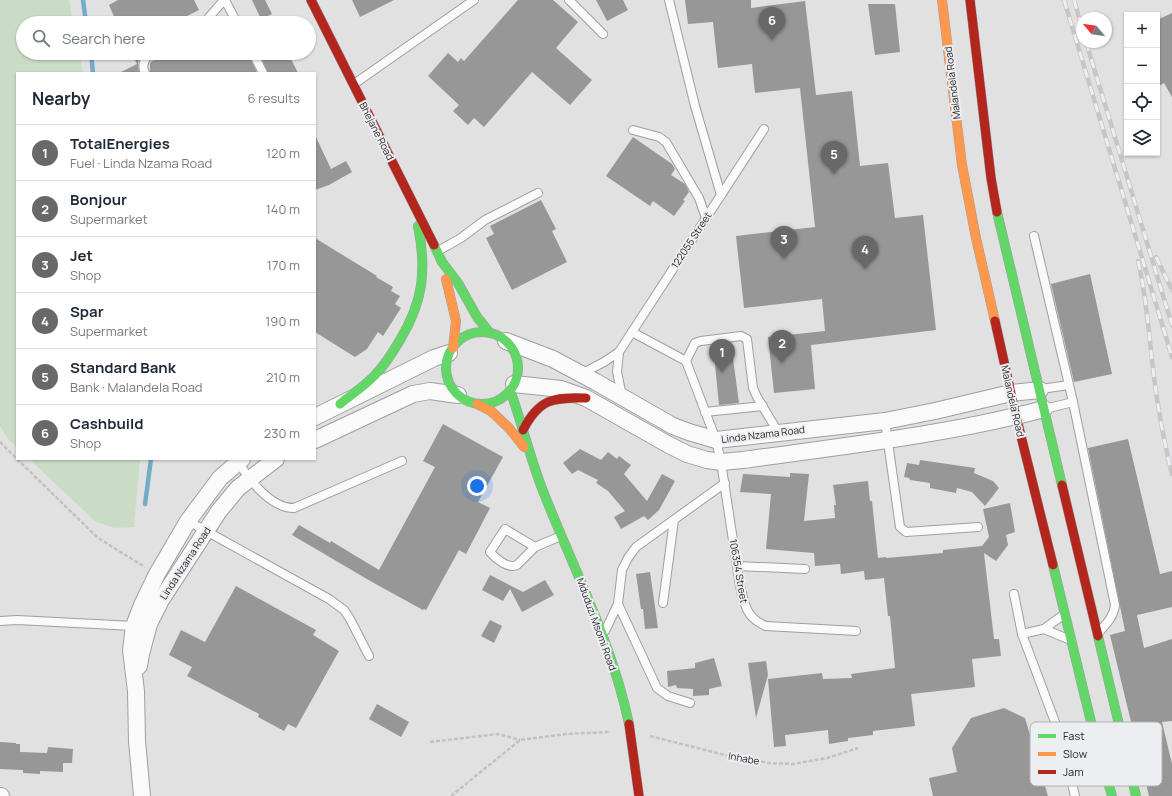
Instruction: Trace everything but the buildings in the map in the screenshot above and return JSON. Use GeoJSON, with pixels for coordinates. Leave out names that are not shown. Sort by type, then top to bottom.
{"type":"FeatureCollection","features":[{"type":"Feature","properties":{"kind":"main road","name":"Bhejane Road"},"geometry":{"type":"LineString","coordinates":[[311,0],[442,262],[458,283],[477,317],[490,333]]}},
{"type":"Feature","properties":{"kind":"main road","name":"Malandela Road"},"geometry":{"type":"LineString","coordinates":[[942,0],[962,165],[968,201],[1016,416],[1091,722]]}},
{"type":"Feature","properties":{"kind":"main road"},"geometry":{"type":"LineString","coordinates":[[970,0],[992,178],[1000,225],[1119,722]]}},
{"type":"Feature","properties":{"kind":"main road"},"geometry":{"type":"LineString","coordinates":[[340,404],[375,374],[396,346],[417,306],[421,290],[421,241],[412,200]]}},
{"type":"Feature","properties":{"kind":"main road","name":"Bhejane Road"},"geometry":{"type":"LineString","coordinates":[[442,262],[456,321],[451,351]]}},
{"type":"Feature","properties":{"kind":"main road"},"geometry":{"type":"LineString","coordinates":[[482,332],[490,333],[506,341],[515,354],[517,361],[517,376],[512,387],[499,400],[484,404],[476,404],[466,401],[458,395],[449,383],[446,362],[451,351],[459,340],[466,336],[482,332]]}},
{"type":"Feature","properties":{"kind":"main road","name":"Mduduzi Msomi Road"},"geometry":{"type":"LineString","coordinates":[[512,387],[531,458],[589,599],[615,672],[630,731],[639,796]]}},
{"type":"Feature","properties":{"kind":"main road"},"geometry":{"type":"LineString","coordinates":[[523,430],[529,417],[537,407],[546,402],[555,399],[586,398]]}},
{"type":"Feature","properties":{"kind":"main road","name":"Mduduzi Msomi Road"},"geometry":{"type":"LineString","coordinates":[[476,404],[491,411],[509,428],[518,438],[531,458]]}},
{"type":"Feature","properties":{"kind":"main road","name":"Malandela Road"},"geometry":{"type":"LineString","coordinates":[[1109,786],[1112,796]]}},
{"type":"Feature","properties":{"kind":"main road"},"geometry":{"type":"LineString","coordinates":[[1134,786],[1136,796]]}},
{"type":"Feature","properties":{"kind":"street","name":"Linda Nzama Road"},"geometry":{"type":"LineString","coordinates":[[506,341],[553,360],[581,374],[673,426],[716,440],[885,421],[1011,393],[1040,390]]}},
{"type":"Feature","properties":{"kind":"street"},"geometry":{"type":"LineString","coordinates":[[316,416],[451,351]]}},
{"type":"Feature","properties":{"kind":"street"},"geometry":{"type":"LineString","coordinates":[[512,387],[561,389],[586,398],[687,454],[707,460],[721,462],[941,432],[1044,409]]}},
{"type":"Feature","properties":{"kind":"street"},"geometry":{"type":"LineString","coordinates":[[316,440],[413,394],[430,391],[458,395]]}},
{"type":"Feature","properties":{"kind":"street"},"geometry":{"type":"LineString","coordinates":[[640,429],[650,413]]}},
{"type":"Feature","properties":{"kind":"street"},"geometry":{"type":"LineString","coordinates":[[797,430],[801,452]]}},
{"type":"Feature","properties":{"kind":"street","name":"Linda Nzama Road"},"geometry":{"type":"LineString","coordinates":[[136,691],[131,650],[134,626],[142,605],[157,574],[188,521],[220,478],[240,460]]}},
{"type":"Feature","properties":{"kind":"street","name":"Linda Nzama Road"},"geometry":{"type":"LineString","coordinates":[[142,796],[136,741],[136,691],[140,654],[149,624],[161,600],[219,511],[233,494],[249,479],[275,460]]}},
{"type":"Feature","properties":{"kind":"lane"},"geometry":{"type":"LineString","coordinates":[[210,16],[224,0],[233,16]]}},
{"type":"Feature","properties":{"kind":"lane"},"geometry":{"type":"LineString","coordinates":[[354,84],[474,0]]}},
{"type":"Feature","properties":{"kind":"lane"},"geometry":{"type":"LineString","coordinates":[[569,0],[603,34]]}},
{"type":"Feature","properties":{"kind":"lane"},"geometry":{"type":"LineString","coordinates":[[669,0],[695,106],[721,195]]}},
{"type":"Feature","properties":{"kind":"lane"},"geometry":{"type":"LineString","coordinates":[[145,60],[143,64],[145,72]]}},
{"type":"Feature","properties":{"kind":"lane"},"geometry":{"type":"LineString","coordinates":[[256,60],[262,72]]}},
{"type":"Feature","properties":{"kind":"lane","name":"122055 Street"},"geometry":{"type":"LineString","coordinates":[[581,374],[619,352],[764,129]]}},
{"type":"Feature","properties":{"kind":"lane"},"geometry":{"type":"LineString","coordinates":[[633,130],[659,136],[666,142],[699,198],[706,218]]}},
{"type":"Feature","properties":{"kind":"lane"},"geometry":{"type":"LineString","coordinates":[[437,252],[461,238],[485,220],[538,193]]}},
{"type":"Feature","properties":{"kind":"lane"},"geometry":{"type":"LineString","coordinates":[[1034,236],[1073,402],[1115,605],[1111,618],[1098,634]]}},
{"type":"Feature","properties":{"kind":"lane"},"geometry":{"type":"LineString","coordinates":[[632,332],[686,361],[695,343],[741,336],[745,337],[747,339],[753,388],[756,397],[778,432]]}},
{"type":"Feature","properties":{"kind":"lane","name":"122055 Street"},"geometry":{"type":"LineString","coordinates":[[619,352],[617,372],[622,396]]}},
{"type":"Feature","properties":{"kind":"lane","name":"106354 Street"},"geometry":{"type":"LineString","coordinates":[[686,361],[716,440],[725,483],[737,566],[745,606],[752,619],[757,623],[766,626],[856,631]]}},
{"type":"Feature","properties":{"kind":"lane"},"geometry":{"type":"LineString","coordinates":[[1040,390],[1069,385]]}},
{"type":"Feature","properties":{"kind":"lane"},"geometry":{"type":"LineString","coordinates":[[1044,409],[1073,402]]}},
{"type":"Feature","properties":{"kind":"lane"},"geometry":{"type":"LineString","coordinates":[[705,412],[763,406]]}},
{"type":"Feature","properties":{"kind":"lane"},"geometry":{"type":"LineString","coordinates":[[885,421],[900,527],[902,530],[906,532],[978,527]]}},
{"type":"Feature","properties":{"kind":"lane"},"geometry":{"type":"LineString","coordinates":[[240,460],[249,479],[270,499],[288,508],[294,508],[402,461]]}},
{"type":"Feature","properties":{"kind":"lane"},"geometry":{"type":"LineString","coordinates":[[603,637],[618,604],[622,570],[636,547],[725,483]]}},
{"type":"Feature","properties":{"kind":"lane"},"geometry":{"type":"LineString","coordinates":[[663,603],[674,520]]}},
{"type":"Feature","properties":{"kind":"lane"},"geometry":{"type":"LineString","coordinates":[[188,521],[329,599],[344,610],[368,656]]}},
{"type":"Feature","properties":{"kind":"lane"},"geometry":{"type":"LineString","coordinates":[[535,547],[505,529],[490,552],[510,566],[514,567],[518,565],[535,547],[563,535]]}},
{"type":"Feature","properties":{"kind":"lane"},"geometry":{"type":"LineString","coordinates":[[737,566],[805,569]]}},
{"type":"Feature","properties":{"kind":"lane"},"geometry":{"type":"LineString","coordinates":[[1014,594],[1022,634],[1055,722]]}},
{"type":"Feature","properties":{"kind":"lane"},"geometry":{"type":"LineString","coordinates":[[618,604],[657,688],[668,696],[690,703]]}},
{"type":"Feature","properties":{"kind":"lane"},"geometry":{"type":"LineString","coordinates":[[1022,634],[1044,629],[1064,614]]}},
{"type":"Feature","properties":{"kind":"lane"},"geometry":{"type":"LineString","coordinates":[[0,621],[16,620],[134,626]]}},
{"type":"Feature","properties":{"kind":"lane"},"geometry":{"type":"LineString","coordinates":[[1044,629],[1071,640]]}},
{"type":"Feature","properties":{"kind":"lane"},"geometry":{"type":"LineString","coordinates":[[1073,786],[1075,796]]}},
{"type":"Feature","properties":{"kind":"path"},"geometry":{"type":"LineString","coordinates":[[0,442],[16,458]]}},
{"type":"Feature","properties":{"kind":"path"},"geometry":{"type":"LineString","coordinates":[[18,460],[98,538],[157,574]]}},
{"type":"Feature","properties":{"kind":"path","name":"Inhabe"},"geometry":{"type":"LineString","coordinates":[[520,740],[566,734],[630,731],[725,755],[793,764],[827,758],[858,748]]}},
{"type":"Feature","properties":{"kind":"path"},"geometry":{"type":"LineString","coordinates":[[430,742],[498,734],[520,740]]}},
{"type":"Feature","properties":{"kind":"path"},"geometry":{"type":"LineString","coordinates":[[452,796],[520,740]]}},
{"type":"Feature","properties":{"kind":"green space"},"geometry":{"type":"Polygon","coordinates":[[[0,0],[69,0],[72,16],[16,16],[16,60],[80,60],[83,72],[16,72],[16,446],[8,439],[0,426],[0,0]]]}},
{"type":"Feature","properties":{"kind":"green space"},"geometry":{"type":"Polygon","coordinates":[[[30,460],[140,460],[134,527],[115,528],[96,522],[30,460]]]}},
{"type":"Feature","properties":{"kind":"waterway"},"geometry":{"type":"LineString","coordinates":[[83,0],[85,16]]}},
{"type":"Feature","properties":{"kind":"waterway"},"geometry":{"type":"LineString","coordinates":[[92,60],[93,72]]}},
{"type":"Feature","properties":{"kind":"waterway"},"geometry":{"type":"LineString","coordinates":[[145,504],[151,460]]}},
{"type":"Feature","properties":{"kind":"railway"},"geometry":{"type":"LineString","coordinates":[[1064,0],[1172,357]]}},
{"type":"Feature","properties":{"kind":"railway"},"geometry":{"type":"LineString","coordinates":[[1074,0],[1077,12]]}},
{"type":"Feature","properties":{"kind":"railway"},"geometry":{"type":"LineString","coordinates":[[1088,48],[1172,325]]}},
{"type":"Feature","properties":{"kind":"railway"},"geometry":{"type":"LineString","coordinates":[[1156,257],[1172,290]]}},
{"type":"Feature","properties":{"kind":"railway"},"geometry":{"type":"LineString","coordinates":[[1138,261],[1146,304],[1157,401],[1172,474]]}},
{"type":"Feature","properties":{"kind":"traffic: fast"},"geometry":{"type":"LineString","coordinates":[[997,212],[1062,485]]}},
{"type":"Feature","properties":{"kind":"traffic: fast"},"geometry":{"type":"LineString","coordinates":[[340,404],[367,383],[382,367],[392,354],[408,326],[414,312],[421,285],[422,257],[418,226]]}},
{"type":"Feature","properties":{"kind":"traffic: fast"},"geometry":{"type":"LineString","coordinates":[[434,245],[442,262],[458,283],[477,317],[490,333]]}},
{"type":"Feature","properties":{"kind":"traffic: fast"},"geometry":{"type":"LineString","coordinates":[[482,332],[502,338],[512,348],[518,368],[512,388],[502,398],[482,404],[462,398],[452,388],[446,368],[452,348],[462,338],[482,332]]}},
{"type":"Feature","properties":{"kind":"traffic: fast"},"geometry":{"type":"LineString","coordinates":[[510,390],[543,491],[591,606],[613,664],[629,724]]}},
{"type":"Feature","properties":{"kind":"traffic: fast"},"geometry":{"type":"LineString","coordinates":[[1053,565],[1091,722]]}},
{"type":"Feature","properties":{"kind":"traffic: fast"},"geometry":{"type":"LineString","coordinates":[[1098,636],[1118,722]]}},
{"type":"Feature","properties":{"kind":"traffic: fast"},"geometry":{"type":"LineString","coordinates":[[1109,786],[1112,796]]}},
{"type":"Feature","properties":{"kind":"traffic: fast"},"geometry":{"type":"LineString","coordinates":[[1134,786],[1136,796]]}},
{"type":"Feature","properties":{"kind":"traffic: slow"},"geometry":{"type":"LineString","coordinates":[[942,0],[962,165],[976,238],[995,321]]}},
{"type":"Feature","properties":{"kind":"traffic: slow"},"geometry":{"type":"LineString","coordinates":[[446,279],[456,321],[453,348]]}},
{"type":"Feature","properties":{"kind":"traffic: slow"},"geometry":{"type":"LineString","coordinates":[[477,404],[491,411],[509,428],[524,447]]}},
{"type":"Feature","properties":{"kind":"traffic: jam"},"geometry":{"type":"LineString","coordinates":[[311,0],[434,245]]}},
{"type":"Feature","properties":{"kind":"traffic: jam"},"geometry":{"type":"LineString","coordinates":[[970,0],[991,178],[997,212]]}},
{"type":"Feature","properties":{"kind":"traffic: jam"},"geometry":{"type":"LineString","coordinates":[[995,321],[1016,416],[1053,565]]}},
{"type":"Feature","properties":{"kind":"traffic: jam"},"geometry":{"type":"LineString","coordinates":[[523,430],[535,412],[548,402],[564,398],[586,398]]}},
{"type":"Feature","properties":{"kind":"traffic: jam"},"geometry":{"type":"LineString","coordinates":[[1062,485],[1098,636]]}},
{"type":"Feature","properties":{"kind":"traffic: jam"},"geometry":{"type":"LineString","coordinates":[[629,724],[639,796]]}},
{"type":"Feature","properties":{"kind":"place","name":"Cashbuild"},"geometry":{"type":"Point","coordinates":[772,40]}},
{"type":"Feature","properties":{"kind":"place","name":"Standard Bank"},"geometry":{"type":"Point","coordinates":[834,174]}},
{"type":"Feature","properties":{"kind":"place","name":"Jet"},"geometry":{"type":"Point","coordinates":[784,259]}},
{"type":"Feature","properties":{"kind":"place","name":"Spar"},"geometry":{"type":"Point","coordinates":[865,269]}},
{"type":"Feature","properties":{"kind":"place","name":"Bonjour"},"geometry":{"type":"Point","coordinates":[782,363]}},
{"type":"Feature","properties":{"kind":"place","name":"TotalEnergies"},"geometry":{"type":"Point","coordinates":[722,372]}}]}
